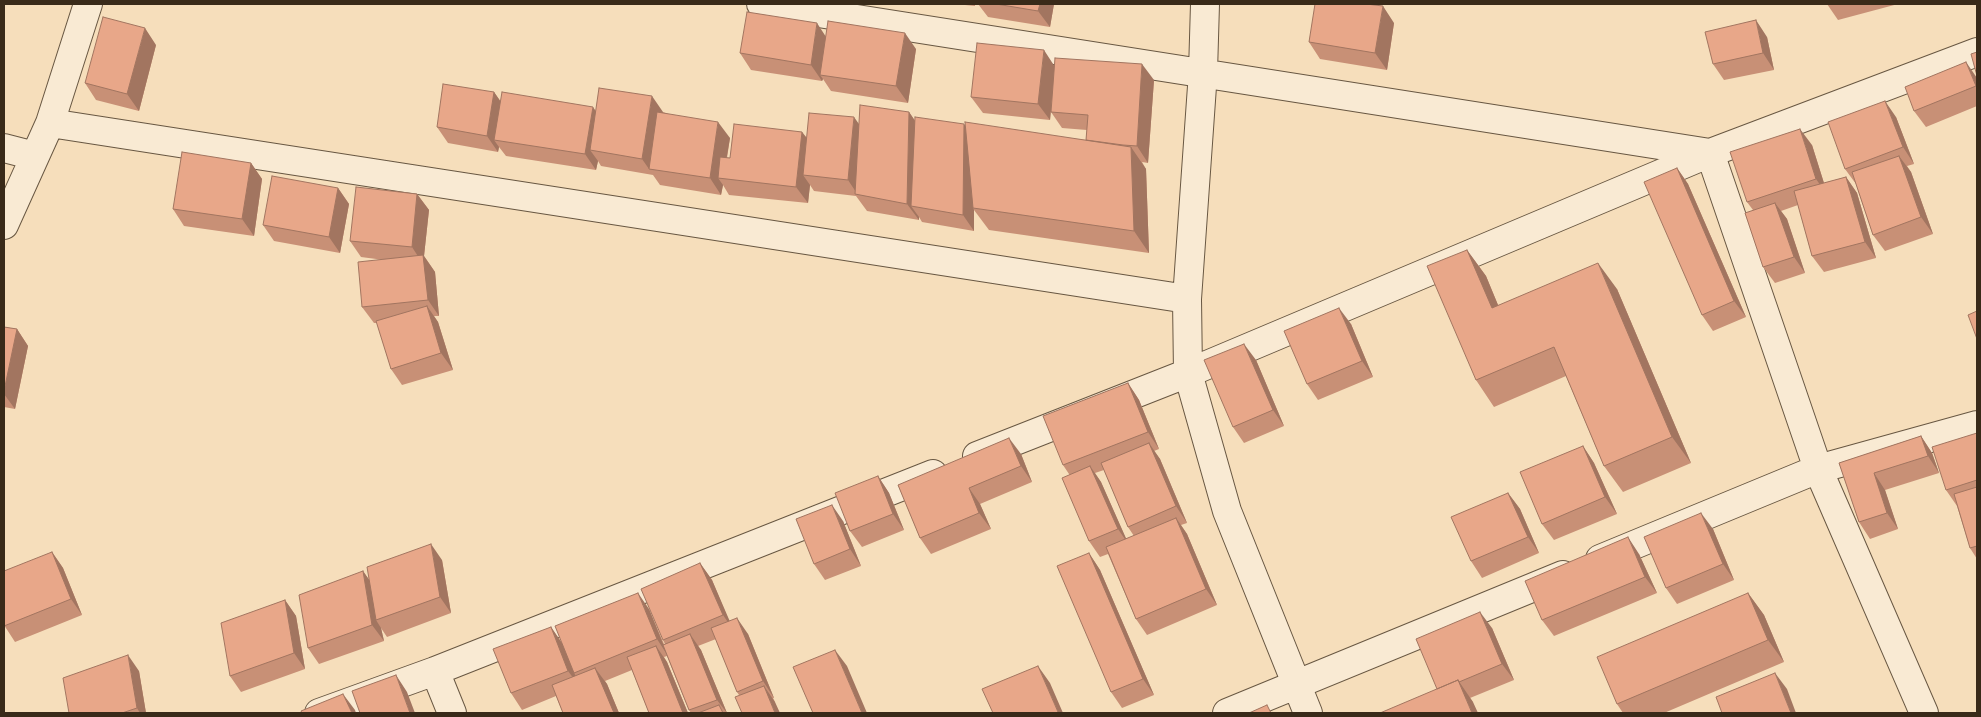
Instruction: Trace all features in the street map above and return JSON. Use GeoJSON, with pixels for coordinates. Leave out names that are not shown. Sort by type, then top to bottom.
{"type":"FeatureCollection","features":[{"type":"Feature","properties":{"kind":"street"},"geometry":{"type":"LineString","coordinates":[[4,225],[50,123],[88,4]]}},
{"type":"Feature","properties":{"kind":"street"},"geometry":{"type":"LineString","coordinates":[[761,4],[1710,153]]}},
{"type":"Feature","properties":{"kind":"street"},"geometry":{"type":"LineString","coordinates":[[1205,4],[1203,72],[1186,299],[1188,373],[1227,512],[1308,713]]}},
{"type":"Feature","properties":{"kind":"street"},"geometry":{"type":"LineString","coordinates":[[320,713],[435,671],[1188,373],[1710,153],[1977,52]]}},
{"type":"Feature","properties":{"kind":"street"},"geometry":{"type":"LineString","coordinates":[[50,123],[1186,299]]}},
{"type":"Feature","properties":{"kind":"street"},"geometry":{"type":"LineString","coordinates":[[4,148],[35,156]]}},
{"type":"Feature","properties":{"kind":"street"},"geometry":{"type":"LineString","coordinates":[[1710,153],[1818,470],[1924,713]]}},
{"type":"Feature","properties":{"kind":"street"},"geometry":{"type":"LineString","coordinates":[[1227,713],[1818,470],[1977,425]]}},
{"type":"Feature","properties":{"kind":"street"},"geometry":{"type":"LineString","coordinates":[[435,671],[452,713]]}},
{"type":"Feature","properties":{"kind":"building"},"geometry":{"type":"Polygon","coordinates":[[[996,4],[1040,4],[1038,11],[996,4]]]}},
{"type":"Feature","properties":{"kind":"building"},"geometry":{"type":"Polygon","coordinates":[[[1315,4],[1383,6],[1375,53],[1309,42],[1315,4]]]}},
{"type":"Feature","properties":{"kind":"building"},"geometry":{"type":"Polygon","coordinates":[[[747,12],[817,23],[811,65],[740,53],[747,12]]]}},
{"type":"Feature","properties":{"kind":"building"},"geometry":{"type":"Polygon","coordinates":[[[103,17],[145,28],[127,94],[85,83],[103,17]]]}},
{"type":"Feature","properties":{"kind":"building"},"geometry":{"type":"Polygon","coordinates":[[[1756,20],[1763,53],[1713,64],[1705,32],[1756,20]]]}},
{"type":"Feature","properties":{"kind":"building"},"geometry":{"type":"Polygon","coordinates":[[[828,21],[905,33],[896,86],[820,75],[828,21]]]}},
{"type":"Feature","properties":{"kind":"building"},"geometry":{"type":"Polygon","coordinates":[[[977,43],[1044,50],[1038,104],[971,97],[977,43]]]}},
{"type":"Feature","properties":{"kind":"building"},"geometry":{"type":"Polygon","coordinates":[[[1977,52],[1977,76],[1971,54],[1977,52]]]}},
{"type":"Feature","properties":{"kind":"building"},"geometry":{"type":"Polygon","coordinates":[[[1055,58],[1142,64],[1137,146],[1086,140],[1088,115],[1051,112],[1055,58]]]}},
{"type":"Feature","properties":{"kind":"building"},"geometry":{"type":"Polygon","coordinates":[[[1966,62],[1976,86],[1914,111],[1905,87],[1966,62]]]}},
{"type":"Feature","properties":{"kind":"building"},"geometry":{"type":"Polygon","coordinates":[[[443,84],[494,92],[487,136],[437,127],[443,84]]]}},
{"type":"Feature","properties":{"kind":"building"},"geometry":{"type":"Polygon","coordinates":[[[599,88],[652,96],[642,159],[590,150],[599,88]]]}},
{"type":"Feature","properties":{"kind":"building"},"geometry":{"type":"Polygon","coordinates":[[[502,92],[593,107],[585,154],[494,140],[502,92]]]}},
{"type":"Feature","properties":{"kind":"building"},"geometry":{"type":"Polygon","coordinates":[[[1885,101],[1903,147],[1845,169],[1828,122],[1885,101]]]}},
{"type":"Feature","properties":{"kind":"building"},"geometry":{"type":"Polygon","coordinates":[[[860,105],[909,112],[907,204],[855,194],[860,105]]]}},
{"type":"Feature","properties":{"kind":"building"},"geometry":{"type":"Polygon","coordinates":[[[657,112],[718,122],[710,178],[649,169],[657,112]]]}},
{"type":"Feature","properties":{"kind":"building"},"geometry":{"type":"Polygon","coordinates":[[[809,113],[854,117],[848,180],[803,175],[809,113]]]}},
{"type":"Feature","properties":{"kind":"building"},"geometry":{"type":"Polygon","coordinates":[[[915,117],[964,124],[963,215],[911,206],[915,117]]]}},
{"type":"Feature","properties":{"kind":"building"},"geometry":{"type":"Polygon","coordinates":[[[965,122],[1131,147],[1134,231],[973,208],[965,122]]]}},
{"type":"Feature","properties":{"kind":"building"},"geometry":{"type":"Polygon","coordinates":[[[734,124],[802,132],[796,187],[718,178],[720,157],[730,158],[734,124]]]}},
{"type":"Feature","properties":{"kind":"building"},"geometry":{"type":"Polygon","coordinates":[[[1800,129],[1816,179],[1747,202],[1730,152],[1800,129]]]}},
{"type":"Feature","properties":{"kind":"building"},"geometry":{"type":"Polygon","coordinates":[[[182,152],[251,163],[242,219],[173,209],[182,152]]]}},
{"type":"Feature","properties":{"kind":"building"},"geometry":{"type":"Polygon","coordinates":[[[1899,156],[1921,217],[1873,235],[1852,172],[1899,156]]]}},
{"type":"Feature","properties":{"kind":"building"},"geometry":{"type":"Polygon","coordinates":[[[1677,168],[1734,301],[1702,315],[1644,182],[1677,168]]]}},
{"type":"Feature","properties":{"kind":"building"},"geometry":{"type":"Polygon","coordinates":[[[272,176],[338,188],[329,237],[263,225],[272,176]]]}},
{"type":"Feature","properties":{"kind":"building"},"geometry":{"type":"Polygon","coordinates":[[[1846,177],[1865,242],[1812,256],[1794,191],[1846,177]]]}},
{"type":"Feature","properties":{"kind":"building"},"geometry":{"type":"Polygon","coordinates":[[[356,187],[417,194],[412,247],[350,241],[356,187]]]}},
{"type":"Feature","properties":{"kind":"building"},"geometry":{"type":"Polygon","coordinates":[[[1775,203],[1794,257],[1763,267],[1745,213],[1775,203]]]}},
{"type":"Feature","properties":{"kind":"building"},"geometry":{"type":"Polygon","coordinates":[[[1467,250],[1492,308],[1598,263],[1672,437],[1604,466],[1554,347],[1476,380],[1427,266],[1467,250]]]}},
{"type":"Feature","properties":{"kind":"building"},"geometry":{"type":"Polygon","coordinates":[[[423,255],[428,300],[362,307],[358,262],[423,255]]]}},
{"type":"Feature","properties":{"kind":"building"},"geometry":{"type":"Polygon","coordinates":[[[427,306],[441,353],[391,369],[376,321],[427,306]]]}},
{"type":"Feature","properties":{"kind":"building"},"geometry":{"type":"Polygon","coordinates":[[[1339,308],[1362,361],[1307,384],[1284,331],[1339,308]]]}},
{"type":"Feature","properties":{"kind":"building"},"geometry":{"type":"Polygon","coordinates":[[[1977,311],[1977,339],[1968,315],[1977,311]]]}},
{"type":"Feature","properties":{"kind":"building"},"geometry":{"type":"Polygon","coordinates":[[[4,327],[17,329],[4,391],[4,327]]]}},
{"type":"Feature","properties":{"kind":"building"},"geometry":{"type":"Polygon","coordinates":[[[1244,344],[1273,410],[1233,427],[1204,360],[1244,344]]]}},
{"type":"Feature","properties":{"kind":"building"},"geometry":{"type":"Polygon","coordinates":[[[1128,383],[1148,432],[1063,465],[1043,416],[1128,383]]]}},
{"type":"Feature","properties":{"kind":"building"},"geometry":{"type":"Polygon","coordinates":[[[1977,433],[1977,480],[1946,490],[1932,447],[1977,433]]]}},
{"type":"Feature","properties":{"kind":"building"},"geometry":{"type":"Polygon","coordinates":[[[1921,436],[1928,456],[1874,473],[1887,513],[1859,522],[1839,463],[1921,436]]]}},
{"type":"Feature","properties":{"kind":"building"},"geometry":{"type":"Polygon","coordinates":[[[1009,438],[1021,466],[969,488],[979,513],[920,538],[898,485],[1009,438]]]}},
{"type":"Feature","properties":{"kind":"building"},"geometry":{"type":"Polygon","coordinates":[[[1149,443],[1176,506],[1128,527],[1101,463],[1149,443]]]}},
{"type":"Feature","properties":{"kind":"building"},"geometry":{"type":"Polygon","coordinates":[[[1583,446],[1605,497],[1542,524],[1520,472],[1583,446]]]}},
{"type":"Feature","properties":{"kind":"building"},"geometry":{"type":"Polygon","coordinates":[[[1090,466],[1118,529],[1089,541],[1062,478],[1090,466]]]}},
{"type":"Feature","properties":{"kind":"building"},"geometry":{"type":"Polygon","coordinates":[[[878,476],[893,514],[850,531],[835,493],[878,476]]]}},
{"type":"Feature","properties":{"kind":"building"},"geometry":{"type":"Polygon","coordinates":[[[1977,487],[1977,546],[1970,548],[1954,494],[1977,487]]]}},
{"type":"Feature","properties":{"kind":"building"},"geometry":{"type":"Polygon","coordinates":[[[1508,493],[1528,537],[1471,561],[1451,517],[1508,493]]]}},
{"type":"Feature","properties":{"kind":"building"},"geometry":{"type":"Polygon","coordinates":[[[832,505],[850,549],[814,564],[796,519],[832,505]]]}},
{"type":"Feature","properties":{"kind":"building"},"geometry":{"type":"Polygon","coordinates":[[[1701,513],[1723,564],[1666,588],[1644,537],[1701,513]]]}},
{"type":"Feature","properties":{"kind":"building"},"geometry":{"type":"Polygon","coordinates":[[[1176,518],[1206,589],[1136,619],[1106,547],[1176,518]]]}},
{"type":"Feature","properties":{"kind":"building"},"geometry":{"type":"Polygon","coordinates":[[[1628,537],[1645,577],[1542,620],[1525,581],[1628,537]]]}},
{"type":"Feature","properties":{"kind":"building"},"geometry":{"type":"Polygon","coordinates":[[[431,544],[440,597],[376,620],[367,567],[431,544]]]}},
{"type":"Feature","properties":{"kind":"building"},"geometry":{"type":"Polygon","coordinates":[[[52,552],[71,599],[4,626],[4,571],[52,552]]]}},
{"type":"Feature","properties":{"kind":"building"},"geometry":{"type":"Polygon","coordinates":[[[1089,553],[1143,679],[1111,692],[1057,566],[1089,553]]]}},
{"type":"Feature","properties":{"kind":"building"},"geometry":{"type":"Polygon","coordinates":[[[700,563],[723,615],[663,640],[641,589],[700,563]]]}},
{"type":"Feature","properties":{"kind":"building"},"geometry":{"type":"Polygon","coordinates":[[[363,571],[372,625],[308,648],[299,595],[363,571]]]}},
{"type":"Feature","properties":{"kind":"building"},"geometry":{"type":"Polygon","coordinates":[[[638,593],[657,639],[574,673],[555,626],[638,593]]]}},
{"type":"Feature","properties":{"kind":"building"},"geometry":{"type":"Polygon","coordinates":[[[1748,593],[1768,640],[1617,704],[1597,657],[1748,593]]]}},
{"type":"Feature","properties":{"kind":"building"},"geometry":{"type":"Polygon","coordinates":[[[285,600],[294,653],[230,676],[221,623],[285,600]]]}},
{"type":"Feature","properties":{"kind":"building"},"geometry":{"type":"Polygon","coordinates":[[[1480,612],[1502,664],[1437,689],[1416,639],[1480,612]]]}},
{"type":"Feature","properties":{"kind":"building"},"geometry":{"type":"Polygon","coordinates":[[[737,618],[763,681],[737,692],[711,628],[737,618]]]}},
{"type":"Feature","properties":{"kind":"building"},"geometry":{"type":"Polygon","coordinates":[[[551,627],[568,671],[511,693],[493,649],[551,627]]]}},
{"type":"Feature","properties":{"kind":"building"},"geometry":{"type":"Polygon","coordinates":[[[690,634],[717,700],[689,710],[663,645],[690,634]]]}},
{"type":"Feature","properties":{"kind":"building"},"geometry":{"type":"Polygon","coordinates":[[[656,646],[683,713],[649,713],[627,657],[656,646]]]}},
{"type":"Feature","properties":{"kind":"building"},"geometry":{"type":"Polygon","coordinates":[[[835,650],[862,713],[813,713],[793,667],[835,650]]]}},
{"type":"Feature","properties":{"kind":"building"},"geometry":{"type":"Polygon","coordinates":[[[128,655],[137,708],[122,713],[69,713],[63,678],[128,655]]]}},
{"type":"Feature","properties":{"kind":"building"},"geometry":{"type":"Polygon","coordinates":[[[1038,666],[1058,712],[993,713],[982,689],[1038,666]]]}},
{"type":"Feature","properties":{"kind":"building"},"geometry":{"type":"Polygon","coordinates":[[[595,668],[614,713],[563,713],[552,685],[595,668]]]}},
{"type":"Feature","properties":{"kind":"building"},"geometry":{"type":"Polygon","coordinates":[[[1775,673],[1791,713],[1722,713],[1716,697],[1775,673]]]}},
{"type":"Feature","properties":{"kind":"building"},"geometry":{"type":"Polygon","coordinates":[[[396,675],[410,713],[360,713],[352,691],[396,675]]]}},
{"type":"Feature","properties":{"kind":"building"},"geometry":{"type":"Polygon","coordinates":[[[1458,680],[1472,713],[1380,713],[1458,680]]]}},
{"type":"Feature","properties":{"kind":"building"},"geometry":{"type":"Polygon","coordinates":[[[764,686],[775,713],[742,713],[735,697],[764,686]]]}},
{"type":"Feature","properties":{"kind":"building"},"geometry":{"type":"Polygon","coordinates":[[[343,694],[352,713],[302,713],[301,711],[343,694]]]}},
{"type":"Feature","properties":{"kind":"building"},"geometry":{"type":"Polygon","coordinates":[[[719,705],[723,713],[698,713],[719,705]]]}},
{"type":"Feature","properties":{"kind":"building"},"geometry":{"type":"Polygon","coordinates":[[[1267,705],[1271,713],[1249,713],[1267,705]]]}}]}
